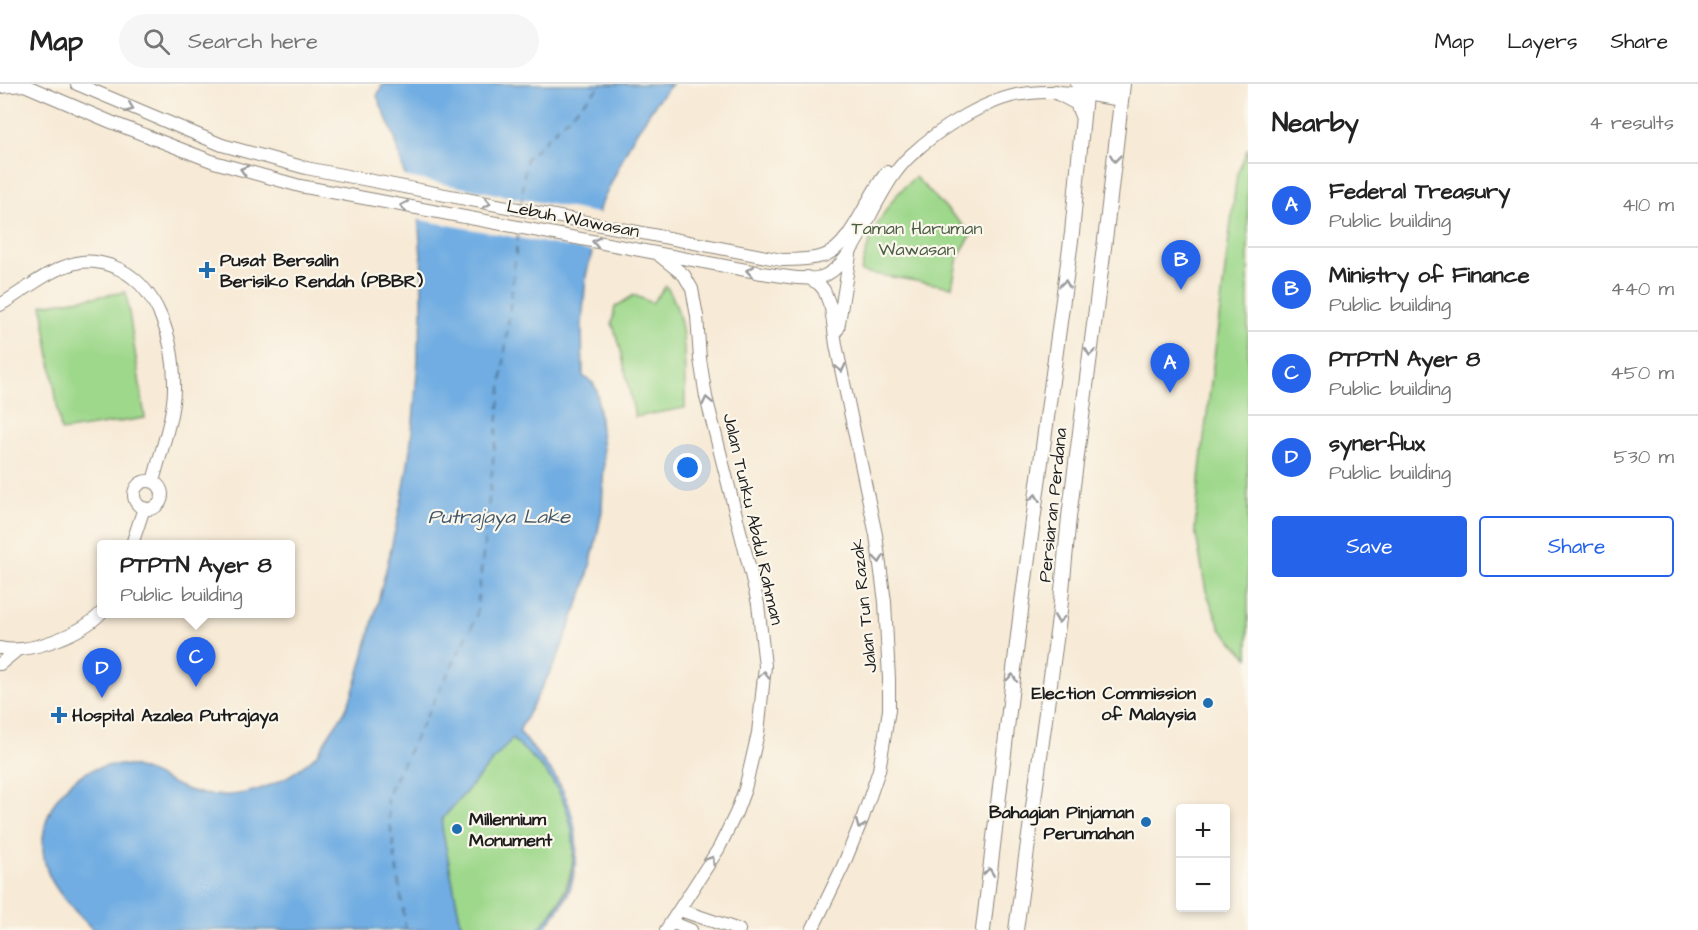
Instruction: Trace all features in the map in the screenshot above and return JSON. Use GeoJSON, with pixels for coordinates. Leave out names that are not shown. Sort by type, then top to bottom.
{"type":"FeatureCollection","features":[{"type":"Feature","properties":{"kind":"main road","name":"Lebuh Wawasan"},"geometry":{"type":"LineString","coordinates":[[23,84],[111,122],[214,162],[300,186],[762,273],[814,279],[827,275],[843,262],[890,179],[913,149],[980,108],[1028,93],[1056,92],[1081,86]]}},
{"type":"Feature","properties":{"kind":"main road"},"geometry":{"type":"LineString","coordinates":[[0,87],[23,84]]}},
{"type":"Feature","properties":{"kind":"main road","name":"Lebuh Wawasan"},"geometry":{"type":"LineString","coordinates":[[76,84],[222,145],[306,168],[782,260],[825,255],[843,241],[882,178],[940,123],[978,102],[1023,88],[1081,86],[1122,91]]}},
{"type":"Feature","properties":{"kind":"main road","name":"Persiaran Perdana"},"geometry":{"type":"LineString","coordinates":[[982,930],[1022,602],[1072,233],[1083,118],[1081,86]]}},
{"type":"Feature","properties":{"kind":"main road","name":"Persiaran Perdana"},"geometry":{"type":"LineString","coordinates":[[1017,930],[1060,611],[1069,517],[1122,91]]}},
{"type":"Feature","properties":{"kind":"main road"},"geometry":{"type":"LineString","coordinates":[[1056,92],[1077,103],[1083,118]]}},
{"type":"Feature","properties":{"kind":"main road"},"geometry":{"type":"LineString","coordinates":[[836,345],[850,250]]}},
{"type":"Feature","properties":{"kind":"main road","name":"Jalan Tunku Abdul Rahman"},"geometry":{"type":"LineString","coordinates":[[655,253],[684,274],[692,289],[706,397],[758,604],[765,666],[758,733],[745,789],[719,848],[668,926]]}},
{"type":"Feature","properties":{"kind":"main road","name":"Jalan Tun Razak"},"geometry":{"type":"LineString","coordinates":[[782,260],[819,284],[831,308],[836,345],[876,535],[885,602],[889,710],[879,770],[843,866],[812,930]]}},
{"type":"Feature","properties":{"kind":"main road"},"geometry":{"type":"LineString","coordinates":[[0,304],[60,268],[84,261],[120,269],[134,278],[147,291],[158,310],[166,332],[171,353],[174,389],[172,412],[153,482]]}},
{"type":"Feature","properties":{"kind":"main road"},"geometry":{"type":"LineString","coordinates":[[153,482],[161,488],[162,499],[155,507],[144,508],[136,501],[135,490],[141,484],[153,482]]}},
{"type":"Feature","properties":{"kind":"main road"},"geometry":{"type":"LineString","coordinates":[[133,540],[144,508]]}},
{"type":"Feature","properties":{"kind":"main road"},"geometry":{"type":"LineString","coordinates":[[0,648],[16,651],[45,644],[86,625],[97,617]]}},
{"type":"Feature","properties":{"kind":"main road"},"geometry":{"type":"LineString","coordinates":[[0,664],[16,651]]}},
{"type":"Feature","properties":{"kind":"main road"},"geometry":{"type":"LineString","coordinates":[[680,910],[739,930]]}},
{"type":"Feature","properties":{"kind":"main road"},"geometry":{"type":"LineString","coordinates":[[668,926],[691,930]]}},
{"type":"Feature","properties":{"kind":"green space"},"geometry":{"type":"Polygon","coordinates":[[[1248,148],[1248,658],[1221,629],[1206,591],[1195,529],[1200,470],[1237,174],[1248,148]]]}},
{"type":"Feature","properties":{"kind":"green space","name":"Taman Haruman Wawasan"},"geometry":{"type":"Polygon","coordinates":[[[915,177],[972,234],[958,257],[952,287],[861,272],[868,245],[880,220],[895,197],[915,177]]]}},
{"type":"Feature","properties":{"kind":"green space"},"geometry":{"type":"Polygon","coordinates":[[[666,286],[679,313],[682,329],[685,408],[635,417],[620,346],[612,323],[615,307],[634,295],[652,303],[666,286]]]}},
{"type":"Feature","properties":{"kind":"green space"},"geometry":{"type":"Polygon","coordinates":[[[126,292],[145,418],[61,431],[42,305],[126,292]]]}},
{"type":"Feature","properties":{"kind":"green space"},"geometry":{"type":"Polygon","coordinates":[[[512,738],[544,770],[563,802],[570,821],[573,840],[573,859],[569,878],[562,896],[537,930],[462,930],[442,828],[443,818],[512,738]]]}},
{"type":"Feature","properties":{"kind":"water","name":"Putrajaya Lake"},"geometry":{"type":"Polygon","coordinates":[[[383,84],[672,84],[657,101],[632,139],[599,209],[597,232],[586,276],[582,324],[583,376],[593,383],[597,391],[604,461],[602,511],[585,586],[557,659],[519,731],[556,778],[573,818],[577,846],[570,889],[554,916],[542,930],[537,930],[554,911],[567,889],[574,846],[569,817],[558,791],[542,768],[512,739],[443,818],[442,828],[462,930],[93,930],[57,889],[48,873],[43,854],[48,816],[56,800],[68,785],[83,774],[101,767],[121,765],[139,768],[180,787],[205,794],[239,794],[271,785],[301,768],[316,755],[344,712],[354,688],[384,578],[406,476],[422,321],[422,272],[417,199],[404,173],[395,138],[377,96],[383,84]]]}},
{"type":"Feature","properties":{"kind":"pier"},"geometry":{"type":"Polygon","coordinates":[[[402,176],[602,214],[595,252],[415,219],[414,200],[402,176]]]}},
{"type":"Feature","properties":{"kind":"ferry route"},"geometry":{"type":"LineString","coordinates":[[521,205],[526,159],[602,84]]}},
{"type":"Feature","properties":{"kind":"ferry route"},"geometry":{"type":"LineString","coordinates":[[406,930],[386,796],[476,618],[518,233]]}},
{"type":"Feature","properties":{"kind":"place","name":"Pusat Bersalin Berisiko Rendah (PBBR)"},"geometry":{"type":"Point","coordinates":[207,270]}},
{"type":"Feature","properties":{"kind":"place","name":"Ministry of Finance"},"geometry":{"type":"Point","coordinates":[1181,290]}},
{"type":"Feature","properties":{"kind":"place","name":"Federal Treasury"},"geometry":{"type":"Point","coordinates":[1170,393]}},
{"type":"Feature","properties":{"kind":"place","name":"PTPTN Ayer 8"},"geometry":{"type":"Point","coordinates":[196,687]}},
{"type":"Feature","properties":{"kind":"place","name":"synerflux"},"geometry":{"type":"Point","coordinates":[102,698]}},
{"type":"Feature","properties":{"kind":"place","name":"Election Commission of Malaysia"},"geometry":{"type":"Point","coordinates":[1208,703]}},
{"type":"Feature","properties":{"kind":"place","name":"Hospital Azalea Putrajaya"},"geometry":{"type":"Point","coordinates":[59,715]}},
{"type":"Feature","properties":{"kind":"place","name":"Bahagian Pinjaman Perumahan"},"geometry":{"type":"Point","coordinates":[1146,822]}},
{"type":"Feature","properties":{"kind":"place","name":"Millennium Monument"},"geometry":{"type":"Point","coordinates":[457,829]}}]}
